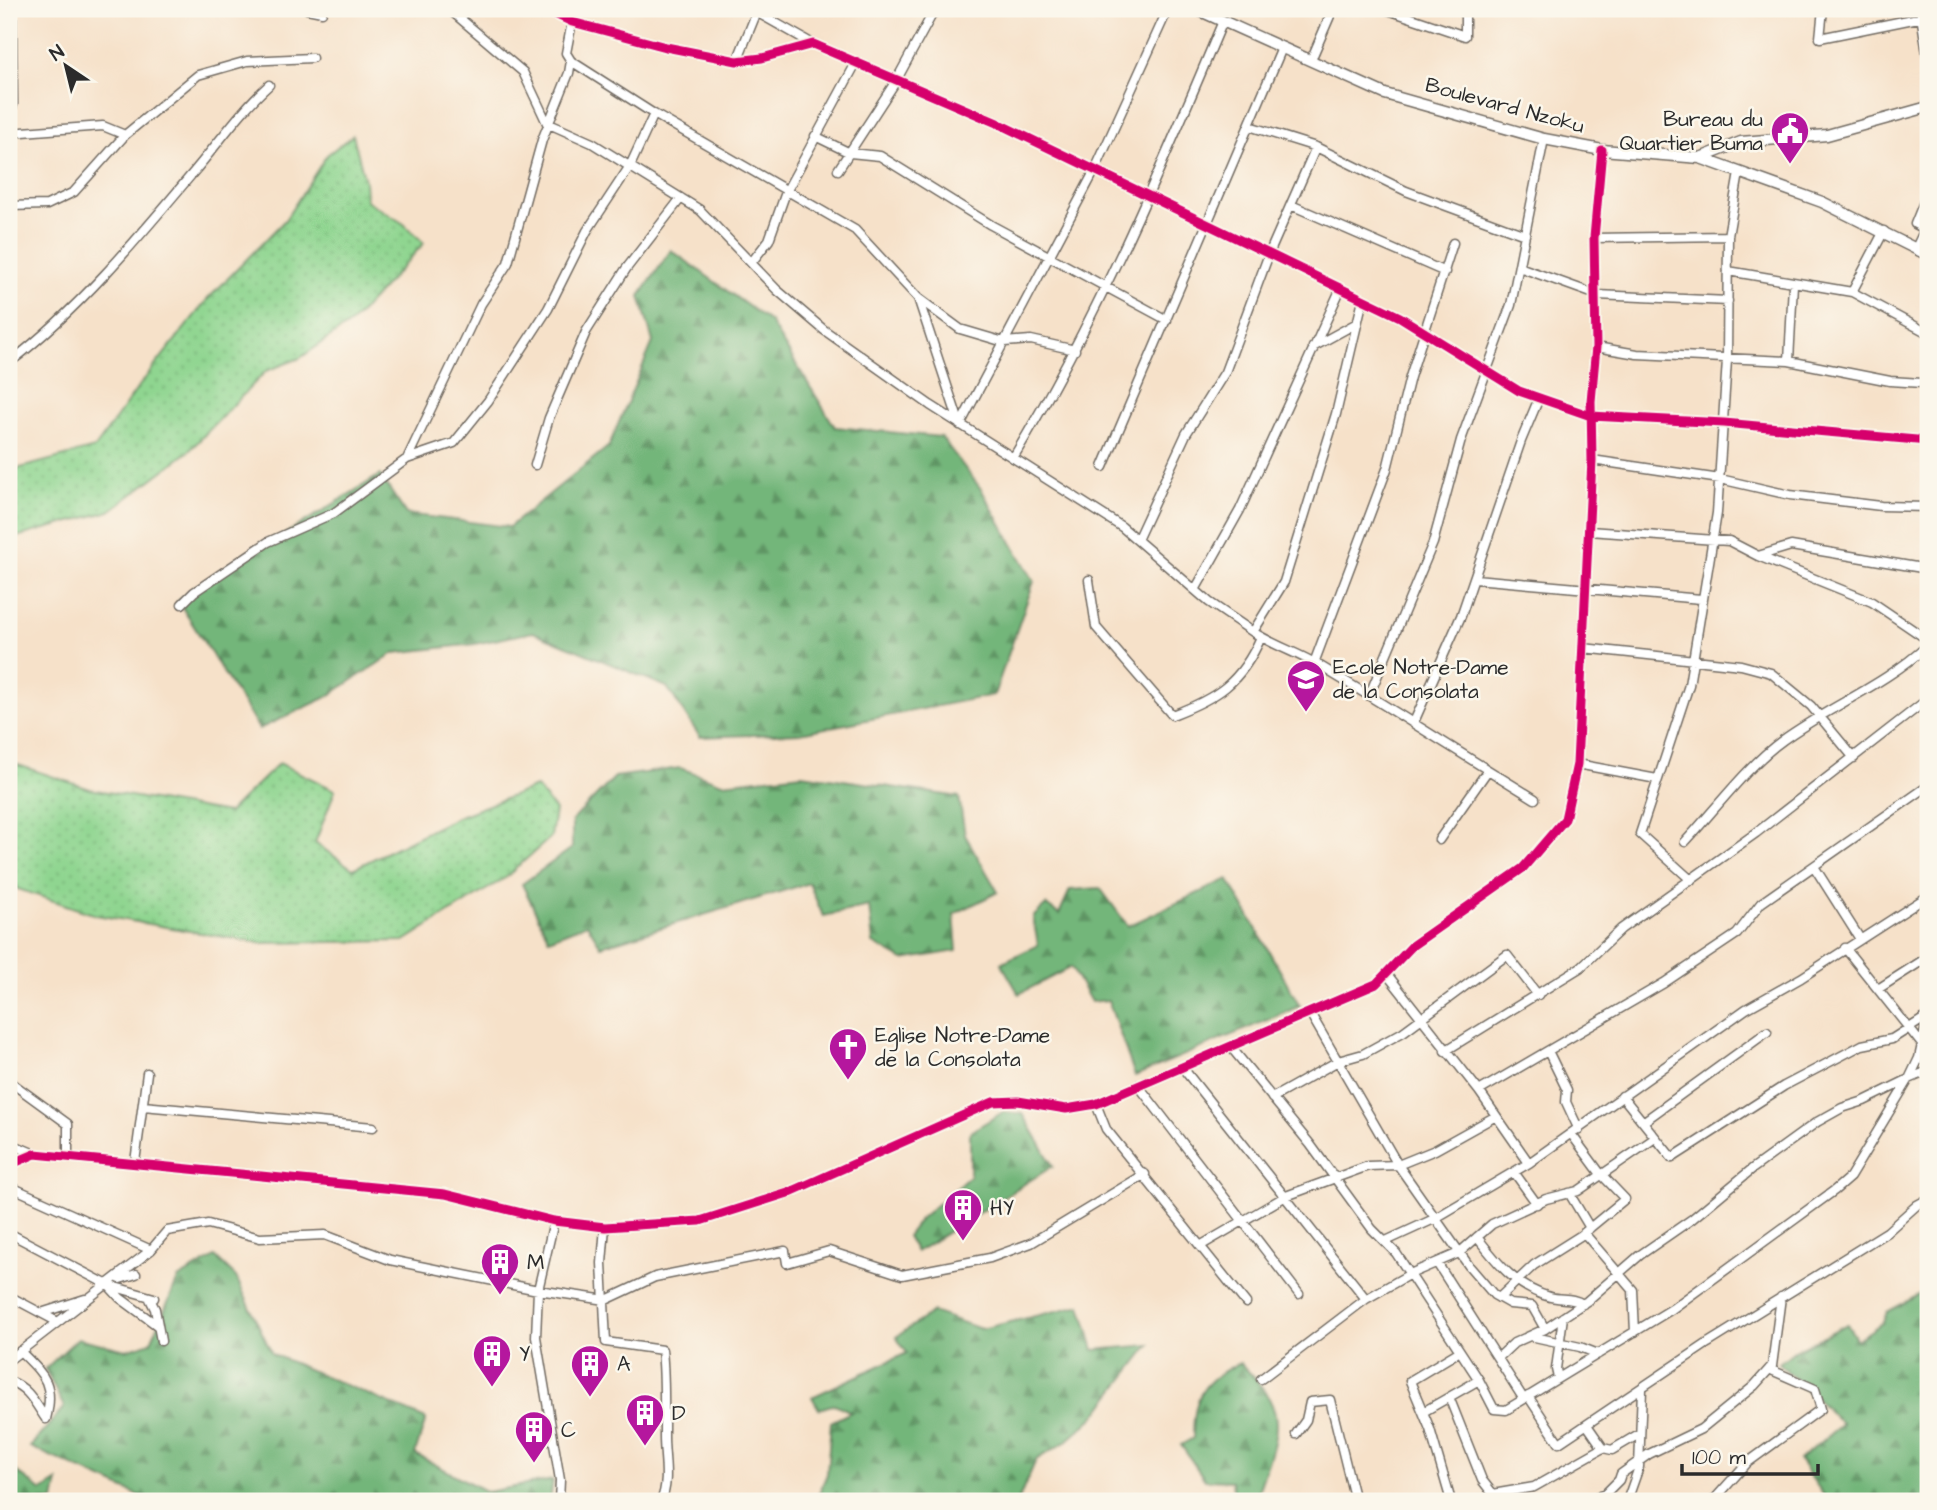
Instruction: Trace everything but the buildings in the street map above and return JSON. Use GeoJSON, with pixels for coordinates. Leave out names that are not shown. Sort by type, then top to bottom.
{"type":"FeatureCollection","features":[{"type":"Feature","properties":{"kind":"street"},"geometry":{"type":"LineString","coordinates":[[9,115],[13,105],[12,9]]}},
{"type":"Feature","properties":{"kind":"street"},"geometry":{"type":"LineString","coordinates":[[307,9],[322,12]]}},
{"type":"Feature","properties":{"kind":"street"},"geometry":{"type":"LineString","coordinates":[[449,9],[523,72],[548,123],[592,143],[700,209],[751,263],[824,330],[961,425],[1122,527],[1195,590],[1257,634],[1314,663],[1535,799]]}},
{"type":"Feature","properties":{"kind":"street"},"geometry":{"type":"LineString","coordinates":[[544,9],[572,22],[666,47],[737,61],[762,58],[813,44]]}},
{"type":"Feature","properties":{"kind":"street"},"geometry":{"type":"LineString","coordinates":[[838,170],[896,81],[935,9]]}},
{"type":"Feature","properties":{"kind":"street"},"geometry":{"type":"LineString","coordinates":[[961,425],[1095,170],[1168,9]]}},
{"type":"Feature","properties":{"kind":"street","name":"Boulevard Nzoku"},"geometry":{"type":"LineString","coordinates":[[1196,9],[1385,93],[1544,139],[1602,150],[1700,158],[1822,202],[1928,255]]}},
{"type":"Feature","properties":{"kind":"street"},"geometry":{"type":"LineString","coordinates":[[1311,60],[1333,9]]}},
{"type":"Feature","properties":{"kind":"street"},"geometry":{"type":"LineString","coordinates":[[1385,9],[1465,36],[1465,9]]}},
{"type":"Feature","properties":{"kind":"street"},"geometry":{"type":"LineString","coordinates":[[1823,9],[1820,38],[1923,14],[1928,60]]}},
{"type":"Feature","properties":{"kind":"street"},"geometry":{"type":"LineString","coordinates":[[737,61],[755,10],[813,44],[997,123],[1341,288],[1426,333],[1519,391],[1591,416],[1924,441],[1928,433]]}},
{"type":"Feature","properties":{"kind":"street"},"geometry":{"type":"LineString","coordinates":[[1013,458],[1075,350],[1107,286],[1149,196],[1223,21]]}},
{"type":"Feature","properties":{"kind":"street"},"geometry":{"type":"LineString","coordinates":[[572,22],[566,53],[571,61],[654,114],[855,230],[918,298],[960,329],[1004,342],[1031,340],[1075,350]]}},
{"type":"Feature","properties":{"kind":"street"},"geometry":{"type":"LineString","coordinates":[[1103,467],[1282,48]]}},
{"type":"Feature","properties":{"kind":"street"},"geometry":{"type":"LineString","coordinates":[[9,206],[47,205],[74,192],[125,135],[198,75],[247,61],[312,58]]}},
{"type":"Feature","properties":{"kind":"street"},"geometry":{"type":"LineString","coordinates":[[407,459],[481,304],[508,263],[548,123],[569,73],[571,61]]}},
{"type":"Feature","properties":{"kind":"street"},"geometry":{"type":"LineString","coordinates":[[751,263],[769,240],[786,192],[856,63]]}},
{"type":"Feature","properties":{"kind":"street"},"geometry":{"type":"LineString","coordinates":[[9,363],[84,300],[193,173],[247,104],[269,85]]}},
{"type":"Feature","properties":{"kind":"street"},"geometry":{"type":"LineString","coordinates":[[1700,158],[1741,142],[1827,135],[1928,107]]}},
{"type":"Feature","properties":{"kind":"street"},"geometry":{"type":"LineString","coordinates":[[182,604],[194,592],[268,542],[334,513],[407,459],[454,443],[488,401],[548,309],[587,231],[630,166],[654,114]]}},
{"type":"Feature","properties":{"kind":"street"},"geometry":{"type":"LineString","coordinates":[[9,132],[103,126],[125,135]]}},
{"type":"Feature","properties":{"kind":"street"},"geometry":{"type":"LineString","coordinates":[[1249,126],[1316,147],[1406,191],[1525,235]]}},
{"type":"Feature","properties":{"kind":"street"},"geometry":{"type":"LineString","coordinates":[[815,136],[850,153],[880,156],[979,218],[1167,320]]}},
{"type":"Feature","properties":{"kind":"street"},"geometry":{"type":"LineString","coordinates":[[1369,696],[1433,543],[1461,440],[1511,305],[1544,139]]}},
{"type":"Feature","properties":{"kind":"street"},"geometry":{"type":"LineString","coordinates":[[1138,540],[1186,434],[1225,372],[1269,254],[1316,147]]}},
{"type":"Feature","properties":{"kind":"street"},"geometry":{"type":"LineString","coordinates":[[9,1143],[35,1154],[444,1194],[554,1221],[606,1227],[700,1221],[788,1193],[993,1102],[1018,1101],[1066,1109],[1096,1104],[1376,984],[1413,945],[1523,868],[1565,818],[1577,764],[1587,587],[1591,416],[1596,347],[1594,238],[1602,150]]}},
{"type":"Feature","properties":{"kind":"street"},"geometry":{"type":"LineString","coordinates":[[1691,880],[1640,834],[1689,685],[1720,480],[1727,360],[1728,236],[1739,173]]}},
{"type":"Feature","properties":{"kind":"street"},"geometry":{"type":"LineString","coordinates":[[1916,248],[1926,229],[1916,223],[1928,192]]}},
{"type":"Feature","properties":{"kind":"street"},"geometry":{"type":"LineString","coordinates":[[535,465],[549,418],[586,332],[626,269],[681,198]]}},
{"type":"Feature","properties":{"kind":"street"},"geometry":{"type":"LineString","coordinates":[[1291,205],[1445,272]]}},
{"type":"Feature","properties":{"kind":"street"},"geometry":{"type":"LineString","coordinates":[[1852,292],[1884,231]]}},
{"type":"Feature","properties":{"kind":"street"},"geometry":{"type":"LineString","coordinates":[[1594,238],[1728,236]]}},
{"type":"Feature","properties":{"kind":"street"},"geometry":{"type":"LineString","coordinates":[[1314,663],[1387,469],[1410,377],[1453,243]]}},
{"type":"Feature","properties":{"kind":"street"},"geometry":{"type":"LineString","coordinates":[[1519,267],[1547,280],[1597,295],[1728,301]]}},
{"type":"Feature","properties":{"kind":"street"},"geometry":{"type":"LineString","coordinates":[[1728,271],[1852,292],[1928,333]]}},
{"type":"Feature","properties":{"kind":"street"},"geometry":{"type":"LineString","coordinates":[[1789,361],[1793,284]]}},
{"type":"Feature","properties":{"kind":"street"},"geometry":{"type":"LineString","coordinates":[[1195,590],[1240,510],[1341,288]]}},
{"type":"Feature","properties":{"kind":"street"},"geometry":{"type":"LineString","coordinates":[[918,298],[961,425]]}},
{"type":"Feature","properties":{"kind":"street"},"geometry":{"type":"LineString","coordinates":[[1089,580],[1097,627],[1172,715],[1212,699],[1228,687],[1284,582],[1336,414],[1363,299]]}},
{"type":"Feature","properties":{"kind":"street"},"geometry":{"type":"LineString","coordinates":[[1313,347],[1357,323]]}},
{"type":"Feature","properties":{"kind":"street"},"geometry":{"type":"LineString","coordinates":[[1596,347],[1620,352],[1727,360],[1789,361],[1890,381],[1922,383],[1928,387]]}},
{"type":"Feature","properties":{"kind":"street"},"geometry":{"type":"LineString","coordinates":[[1413,722],[1457,627],[1521,441],[1539,398]]}},
{"type":"Feature","properties":{"kind":"street"},"geometry":{"type":"LineString","coordinates":[[1592,460],[1720,480],[1790,495],[1881,506],[1928,507]]}},
{"type":"Feature","properties":{"kind":"street"},"geometry":{"type":"LineString","coordinates":[[1589,531],[1729,541],[1758,556],[1872,602],[1928,643],[1887,678],[1820,715],[1780,742],[1685,842]]}},
{"type":"Feature","properties":{"kind":"street"},"geometry":{"type":"LineString","coordinates":[[1758,556],[1791,546],[1928,569]]}},
{"type":"Feature","properties":{"kind":"street"},"geometry":{"type":"LineString","coordinates":[[1475,579],[1702,599]]}},
{"type":"Feature","properties":{"kind":"street"},"geometry":{"type":"LineString","coordinates":[[1583,648],[1741,665],[1770,673],[1820,715],[1854,758]]}},
{"type":"Feature","properties":{"kind":"street"},"geometry":{"type":"LineString","coordinates":[[1446,1051],[1581,967],[1621,929],[1854,758],[1928,699]]}},
{"type":"Feature","properties":{"kind":"street"},"geometry":{"type":"LineString","coordinates":[[1577,764],[1657,779]]}},
{"type":"Feature","properties":{"kind":"street"},"geometry":{"type":"LineString","coordinates":[[1439,840],[1488,770]]}},
{"type":"Feature","properties":{"kind":"street"},"geometry":{"type":"LineString","coordinates":[[1479,1091],[1664,982],[1737,934],[1761,903],[1815,868],[1928,786]]}},
{"type":"Feature","properties":{"kind":"street"},"geometry":{"type":"LineString","coordinates":[[1815,868],[1860,939]]}},
{"type":"Feature","properties":{"kind":"street"},"geometry":{"type":"LineString","coordinates":[[1386,1241],[1434,1219],[1529,1163],[1745,1009],[1928,896]]}},
{"type":"Feature","properties":{"kind":"street"},"geometry":{"type":"LineString","coordinates":[[1845,948],[1928,1052]]}},
{"type":"Feature","properties":{"kind":"street"},"geometry":{"type":"LineString","coordinates":[[1272,1098],[1338,1062],[1363,1054],[1403,1032],[1507,955],[1538,995]]}},
{"type":"Feature","properties":{"kind":"street"},"geometry":{"type":"LineString","coordinates":[[1878,989],[1928,957]]}},
{"type":"Feature","properties":{"kind":"street"},"geometry":{"type":"LineString","coordinates":[[1386,974],[1479,1091],[1529,1163]]}},
{"type":"Feature","properties":{"kind":"street"},"geometry":{"type":"LineString","coordinates":[[1310,1013],[1398,1165],[1459,1253],[1499,1298],[1510,1304],[1532,1306],[1545,1329]]}},
{"type":"Feature","properties":{"kind":"street"},"geometry":{"type":"LineString","coordinates":[[1622,1096],[1672,1158],[1784,1086],[1862,1045],[1892,1039],[1928,1016]]}},
{"type":"Feature","properties":{"kind":"street"},"geometry":{"type":"LineString","coordinates":[[1230,1046],[1372,1228],[1386,1241],[1479,1380],[1494,1409],[1506,1409],[1706,1286],[1847,1181],[1909,1079],[1923,1043],[1928,1016]]}},
{"type":"Feature","properties":{"kind":"street"},"geometry":{"type":"LineString","coordinates":[[1643,1122],[1767,1032]]}},
{"type":"Feature","properties":{"kind":"street"},"geometry":{"type":"LineString","coordinates":[[1499,1298],[1516,1280],[1587,1230],[1625,1199],[1600,1173],[1576,1132],[1566,1102],[1567,1090],[1548,1051]]}},
{"type":"Feature","properties":{"kind":"street"},"geometry":{"type":"LineString","coordinates":[[1182,1067],[1366,1298]]}},
{"type":"Feature","properties":{"kind":"street"},"geometry":{"type":"LineString","coordinates":[[1497,1358],[1514,1343],[1545,1329],[1583,1304],[1640,1255],[1692,1219],[1752,1169],[1817,1122],[1842,1108],[1864,1101],[1928,1071]]}},
{"type":"Feature","properties":{"kind":"street"},"geometry":{"type":"LineString","coordinates":[[135,1162],[147,1073]]}},
{"type":"Feature","properties":{"kind":"street"},"geometry":{"type":"LineString","coordinates":[[9,1081],[68,1124],[68,1157]]}},
{"type":"Feature","properties":{"kind":"street"},"geometry":{"type":"LineString","coordinates":[[1139,1086],[1177,1140],[1244,1220],[1298,1294]]}},
{"type":"Feature","properties":{"kind":"street"},"geometry":{"type":"LineString","coordinates":[[1096,1104],[1106,1129],[1246,1303]]}},
{"type":"Feature","properties":{"kind":"street"},"geometry":{"type":"LineString","coordinates":[[143,1106],[373,1127]]}},
{"type":"Feature","properties":{"kind":"street"},"geometry":{"type":"LineString","coordinates":[[1200,1246],[1286,1196],[1368,1166],[1398,1165],[1435,1150],[1496,1116]]}},
{"type":"Feature","properties":{"kind":"street"},"geometry":{"type":"LineString","coordinates":[[1261,1379],[1366,1298],[1410,1274],[1459,1253],[1492,1224],[1536,1204],[1577,1191],[1655,1138]]}},
{"type":"Feature","properties":{"kind":"street"},"geometry":{"type":"LineString","coordinates":[[9,1166],[35,1154]]}},
{"type":"Feature","properties":{"kind":"street"},"geometry":{"type":"LineString","coordinates":[[1514,1172],[1536,1204]]}},
{"type":"Feature","properties":{"kind":"street"},"geometry":{"type":"LineString","coordinates":[[9,1360],[20,1351],[49,1315],[88,1299],[108,1285],[151,1250],[167,1231],[208,1224],[268,1238],[325,1235],[390,1260],[538,1290],[606,1300],[655,1277],[785,1251],[787,1263],[829,1251],[902,1275],[990,1258],[1031,1243],[1144,1174]]}},
{"type":"Feature","properties":{"kind":"street"},"geometry":{"type":"LineString","coordinates":[[9,1186],[151,1250]]}},
{"type":"Feature","properties":{"kind":"street"},"geometry":{"type":"LineString","coordinates":[[1569,1194],[1587,1230],[1633,1290],[1635,1332]]}},
{"type":"Feature","properties":{"kind":"street"},"geometry":{"type":"LineString","coordinates":[[1437,1263],[1497,1358],[1559,1443],[1781,1297],[1887,1232],[1917,1205],[1928,1199]]}},
{"type":"Feature","properties":{"kind":"street"},"geometry":{"type":"LineString","coordinates":[[554,1221],[538,1290],[536,1337],[560,1480],[559,1501]]}},
{"type":"Feature","properties":{"kind":"street"},"geometry":{"type":"LineString","coordinates":[[606,1227],[602,1263],[606,1300],[606,1342],[662,1350],[666,1395],[663,1414],[667,1487],[662,1501]]}},
{"type":"Feature","properties":{"kind":"street"},"geometry":{"type":"LineString","coordinates":[[9,1233],[108,1285],[151,1297],[161,1341]]}},
{"type":"Feature","properties":{"kind":"street"},"geometry":{"type":"LineString","coordinates":[[1477,1237],[1507,1276],[1550,1297],[1576,1299],[1583,1304]]}},
{"type":"Feature","properties":{"kind":"street"},"geometry":{"type":"LineString","coordinates":[[108,1285],[136,1274]]}},
{"type":"Feature","properties":{"kind":"street"},"geometry":{"type":"LineString","coordinates":[[108,1285],[120,1298],[159,1326]]}},
{"type":"Feature","properties":{"kind":"street"},"geometry":{"type":"LineString","coordinates":[[136,1294],[155,1314]]}},
{"type":"Feature","properties":{"kind":"street"},"geometry":{"type":"LineString","coordinates":[[9,1296],[49,1315],[88,1299]]}},
{"type":"Feature","properties":{"kind":"street"},"geometry":{"type":"LineString","coordinates":[[1598,1501],[1619,1480],[1621,1474],[1649,1454],[1701,1429],[1754,1386],[1769,1369],[1780,1323],[1781,1297]]}},
{"type":"Feature","properties":{"kind":"street"},"geometry":{"type":"LineString","coordinates":[[1558,1378],[1558,1343],[1563,1317]]}},
{"type":"Feature","properties":{"kind":"street"},"geometry":{"type":"LineString","coordinates":[[1530,1336],[1598,1354]]}},
{"type":"Feature","properties":{"kind":"street"},"geometry":{"type":"LineString","coordinates":[[9,1381],[20,1384],[46,1419],[50,1400],[47,1380],[20,1351]]}},
{"type":"Feature","properties":{"kind":"street"},"geometry":{"type":"LineString","coordinates":[[1451,1501],[1423,1412],[1410,1381],[1460,1351]]}},
{"type":"Feature","properties":{"kind":"street"},"geometry":{"type":"LineString","coordinates":[[1713,1501],[1747,1463],[1821,1409],[1815,1389],[1769,1369]]}},
{"type":"Feature","properties":{"kind":"street"},"geometry":{"type":"LineString","coordinates":[[1423,1412],[1479,1380]]}},
{"type":"Feature","properties":{"kind":"street"},"geometry":{"type":"LineString","coordinates":[[1628,1501],[1639,1463],[1642,1389]]}},
{"type":"Feature","properties":{"kind":"street"},"geometry":{"type":"LineString","coordinates":[[1449,1397],[1482,1480],[1492,1497],[1534,1487],[1603,1448],[1612,1450],[1639,1434]]}},
{"type":"Feature","properties":{"kind":"street"},"geometry":{"type":"LineString","coordinates":[[1296,1434],[1306,1420],[1310,1402],[1330,1400],[1355,1501]]}},
{"type":"Feature","properties":{"kind":"street"},"geometry":{"type":"LineString","coordinates":[[1587,1425],[1603,1448]]}},
{"type":"Feature","properties":{"kind":"street"},"geometry":{"type":"LineString","coordinates":[[1583,1501],[1605,1494]]}},
{"type":"Feature","properties":{"kind":"green space"},"geometry":{"type":"Polygon","coordinates":[[[353,135],[365,181],[366,200],[404,224],[424,243],[352,322],[300,358],[266,371],[189,451],[110,511],[9,539],[9,471],[95,448],[139,386],[207,300],[285,220],[327,155],[353,135]]]}},
{"type":"Feature","properties":{"kind":"green space"},"geometry":{"type":"Polygon","coordinates":[[[671,250],[770,322],[835,427],[941,437],[981,489],[1034,581],[994,695],[800,733],[700,737],[667,687],[533,632],[475,644],[394,653],[325,698],[259,729],[178,601],[380,475],[406,514],[509,527],[609,446],[653,342],[640,296],[671,250]]]}},
{"type":"Feature","properties":{"kind":"green space"},"geometry":{"type":"Polygon","coordinates":[[[9,762],[90,789],[228,813],[279,763],[335,790],[315,843],[353,869],[457,817],[536,787],[555,810],[551,837],[505,878],[404,941],[260,943],[96,915],[9,886],[9,762]]]}},
{"type":"Feature","properties":{"kind":"green space"},"geometry":{"type":"Polygon","coordinates":[[[680,768],[722,783],[802,774],[959,797],[965,835],[998,892],[954,914],[957,951],[903,960],[873,943],[869,906],[823,916],[809,883],[601,946],[587,924],[549,939],[522,884],[572,848],[572,821],[615,777],[680,768]]]}},
{"type":"Feature","properties":{"kind":"green space"},"geometry":{"type":"Polygon","coordinates":[[[1228,879],[1300,1006],[1135,1076],[1108,1000],[1091,1002],[1071,967],[1019,994],[1001,963],[1038,945],[1033,917],[1046,905],[1059,914],[1070,890],[1100,888],[1128,926],[1228,879]]]}},
{"type":"Feature","properties":{"kind":"green space"},"geometry":{"type":"Polygon","coordinates":[[[1003,1112],[1023,1114],[1053,1166],[916,1252],[907,1236],[920,1219],[970,1176],[970,1132],[1003,1112]]]}},
{"type":"Feature","properties":{"kind":"green space"},"geometry":{"type":"Polygon","coordinates":[[[215,1257],[236,1277],[272,1354],[426,1419],[415,1454],[487,1492],[553,1480],[550,1501],[151,1501],[30,1447],[64,1407],[45,1369],[78,1338],[126,1350],[151,1342],[178,1279],[215,1257]]]}},
{"type":"Feature","properties":{"kind":"green space"},"geometry":{"type":"Polygon","coordinates":[[[1928,1290],[1928,1501],[1828,1501],[1799,1460],[1842,1424],[1779,1363],[1794,1351],[1847,1324],[1857,1340],[1883,1322],[1887,1312],[1928,1290]]]}},
{"type":"Feature","properties":{"kind":"green space"},"geometry":{"type":"Polygon","coordinates":[[[1081,1305],[1094,1350],[1150,1345],[1094,1417],[1067,1441],[1036,1460],[1018,1501],[816,1501],[827,1474],[831,1422],[851,1412],[835,1404],[819,1409],[812,1397],[907,1353],[896,1337],[933,1312],[981,1329],[1081,1305]]]}},
{"type":"Feature","properties":{"kind":"green space"},"geometry":{"type":"Polygon","coordinates":[[[1240,1363],[1267,1396],[1274,1409],[1276,1423],[1271,1453],[1258,1492],[1235,1501],[1232,1481],[1205,1480],[1181,1445],[1193,1438],[1195,1411],[1208,1383],[1240,1363]]]}},
{"type":"Feature","properties":{"kind":"green space"},"geometry":{"type":"Polygon","coordinates":[[[12,1468],[42,1491],[58,1481],[54,1501],[9,1501],[9,1469],[12,1468]]]}},
{"type":"Feature","properties":{"kind":"cycle path"},"geometry":{"type":"LineString","coordinates":[[544,9],[572,22],[666,47],[737,61],[762,58],[813,44],[997,123],[1400,317],[1519,391],[1591,416],[1724,423],[1928,441]]}},
{"type":"Feature","properties":{"kind":"cycle path"},"geometry":{"type":"LineString","coordinates":[[9,1165],[35,1154],[445,1194],[554,1221],[605,1227],[700,1221],[788,1193],[993,1102],[1018,1101],[1066,1109],[1096,1104],[1376,984],[1413,945],[1523,868],[1565,819],[1577,764],[1592,460],[1591,401],[1596,347],[1594,238],[1602,150]]}},
{"type":"Feature","properties":{"kind":"place","name":"Bureau du Quartier Buma"},"geometry":{"type":"Point","coordinates":[1790,165]}},
{"type":"Feature","properties":{"kind":"place","name":"Ecole Notre-Dame de la Consolata"},"geometry":{"type":"Point","coordinates":[1306,713]}},
{"type":"Feature","properties":{"kind":"place","name":"Eglise Notre-Dame de la Consolata"},"geometry":{"type":"Point","coordinates":[848,1081]}},
{"type":"Feature","properties":{"kind":"place","name":"HY"},"geometry":{"type":"Point","coordinates":[963,1242]}},
{"type":"Feature","properties":{"kind":"place","name":"M"},"geometry":{"type":"Point","coordinates":[500,1296]}},
{"type":"Feature","properties":{"kind":"place","name":"Y"},"geometry":{"type":"Point","coordinates":[492,1388]}},
{"type":"Feature","properties":{"kind":"place","name":"A"},"geometry":{"type":"Point","coordinates":[590,1398]}},
{"type":"Feature","properties":{"kind":"place","name":"D"},"geometry":{"type":"Point","coordinates":[645,1447]}},
{"type":"Feature","properties":{"kind":"place","name":"C"},"geometry":{"type":"Point","coordinates":[534,1464]}}]}
